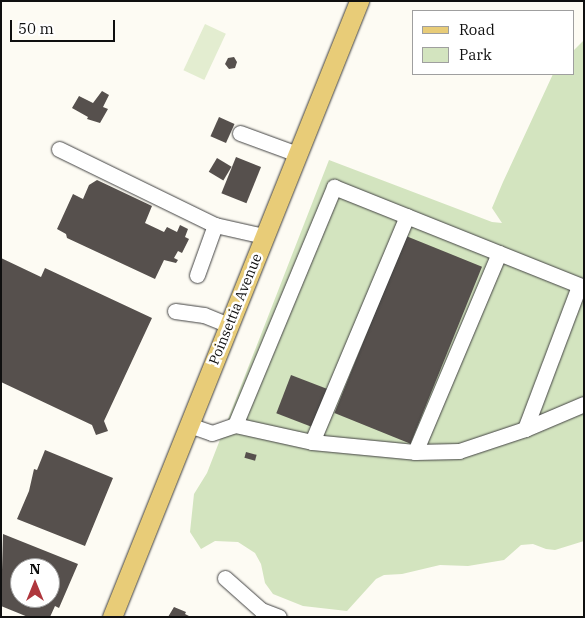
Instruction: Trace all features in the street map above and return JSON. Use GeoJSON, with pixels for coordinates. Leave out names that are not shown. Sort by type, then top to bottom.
{"type":"FeatureCollection","features":[{"type":"Feature","properties":{"kind":"main road","name":"Poinsettia Avenue"},"geometry":{"type":"LineString","coordinates":[[112,617],[359,1]]}},
{"type":"Feature","properties":{"kind":"street"},"geometry":{"type":"LineString","coordinates":[[240,133],[297,154]]}},
{"type":"Feature","properties":{"kind":"street"},"geometry":{"type":"LineString","coordinates":[[59,148],[215,225],[264,236]]}},
{"type":"Feature","properties":{"kind":"street"},"geometry":{"type":"LineString","coordinates":[[235,425],[334,187],[582,286],[525,430]]}},
{"type":"Feature","properties":{"kind":"street"},"geometry":{"type":"LineString","coordinates":[[312,442],[407,216]]}},
{"type":"Feature","properties":{"kind":"street"},"geometry":{"type":"LineString","coordinates":[[197,275],[215,225]]}},
{"type":"Feature","properties":{"kind":"street"},"geometry":{"type":"LineString","coordinates":[[415,452],[499,253]]}},
{"type":"Feature","properties":{"kind":"street"},"geometry":{"type":"LineString","coordinates":[[175,311],[204,315],[228,325]]}},
{"type":"Feature","properties":{"kind":"street"},"geometry":{"type":"LineString","coordinates":[[189,425],[212,433],[235,425],[312,442],[415,452],[459,451],[525,430],[584,404]]}},
{"type":"Feature","properties":{"kind":"street"},"geometry":{"type":"LineString","coordinates":[[225,578],[260,610],[279,617]]}},
{"type":"Feature","properties":{"kind":"green space"},"geometry":{"type":"Polygon","coordinates":[[[205,24],[226,34],[204,80],[183,70],[205,24]]]}},
{"type":"Feature","properties":{"kind":"green space"},"geometry":{"type":"Polygon","coordinates":[[[584,40],[584,541],[555,550],[533,544],[521,545],[504,560],[468,566],[440,565],[402,574],[384,575],[376,579],[347,611],[303,606],[273,594],[265,583],[261,564],[255,553],[238,542],[215,541],[201,549],[190,532],[194,494],[207,473],[329,160],[492,222],[502,223],[492,208],[553,75],[575,75],[575,49],[584,40]]]}},
{"type":"Feature","properties":{"kind":"building"},"geometry":{"type":"Polygon","coordinates":[[[234,57],[237,62],[235,68],[229,69],[225,64],[228,58],[234,57]]]}},
{"type":"Feature","properties":{"kind":"building"},"geometry":{"type":"Polygon","coordinates":[[[102,91],[109,95],[103,107],[108,109],[100,123],[87,119],[88,117],[72,108],[79,96],[93,103],[102,91]]]}},
{"type":"Feature","properties":{"kind":"building"},"geometry":{"type":"Polygon","coordinates":[[[219,117],[235,124],[226,143],[210,136],[219,117]]]}},
{"type":"Feature","properties":{"kind":"building"},"geometry":{"type":"Polygon","coordinates":[[[236,157],[261,167],[246,203],[221,193],[236,157]]]}},
{"type":"Feature","properties":{"kind":"building"},"geometry":{"type":"Polygon","coordinates":[[[217,158],[232,167],[223,180],[209,172],[217,158]]]}},
{"type":"Feature","properties":{"kind":"building"},"geometry":{"type":"Polygon","coordinates":[[[97,180],[152,206],[145,223],[164,232],[167,227],[177,232],[180,225],[188,229],[185,237],[189,239],[182,253],[178,251],[174,258],[178,260],[176,263],[164,260],[155,279],[67,238],[66,234],[57,229],[73,194],[83,199],[89,185],[97,180]]]}},
{"type":"Feature","properties":{"kind":"building"},"geometry":{"type":"Polygon","coordinates":[[[406,236],[482,267],[410,444],[334,413],[406,236]]]}},
{"type":"Feature","properties":{"kind":"building"},"geometry":{"type":"Polygon","coordinates":[[[1,258],[41,277],[45,268],[152,318],[104,421],[108,431],[96,435],[92,425],[1,382],[1,258]]]}},
{"type":"Feature","properties":{"kind":"building"},"geometry":{"type":"Polygon","coordinates":[[[291,375],[327,389],[313,427],[276,413],[291,375]]]}},
{"type":"Feature","properties":{"kind":"building"},"geometry":{"type":"Polygon","coordinates":[[[45,450],[113,478],[85,546],[17,519],[29,491],[34,469],[37,470],[45,450]]]}},
{"type":"Feature","properties":{"kind":"building"},"geometry":{"type":"Polygon","coordinates":[[[246,452],[257,455],[255,461],[244,458],[246,452]]]}},
{"type":"Feature","properties":{"kind":"building"},"geometry":{"type":"Polygon","coordinates":[[[3,534],[78,564],[60,606],[60,558],[10,558],[10,608],[54,608],[50,617],[28,617],[1,606],[3,534]]]}},
{"type":"Feature","properties":{"kind":"building"},"geometry":{"type":"Polygon","coordinates":[[[174,607],[186,612],[185,614],[191,617],[168,617],[174,607]]]}}]}
